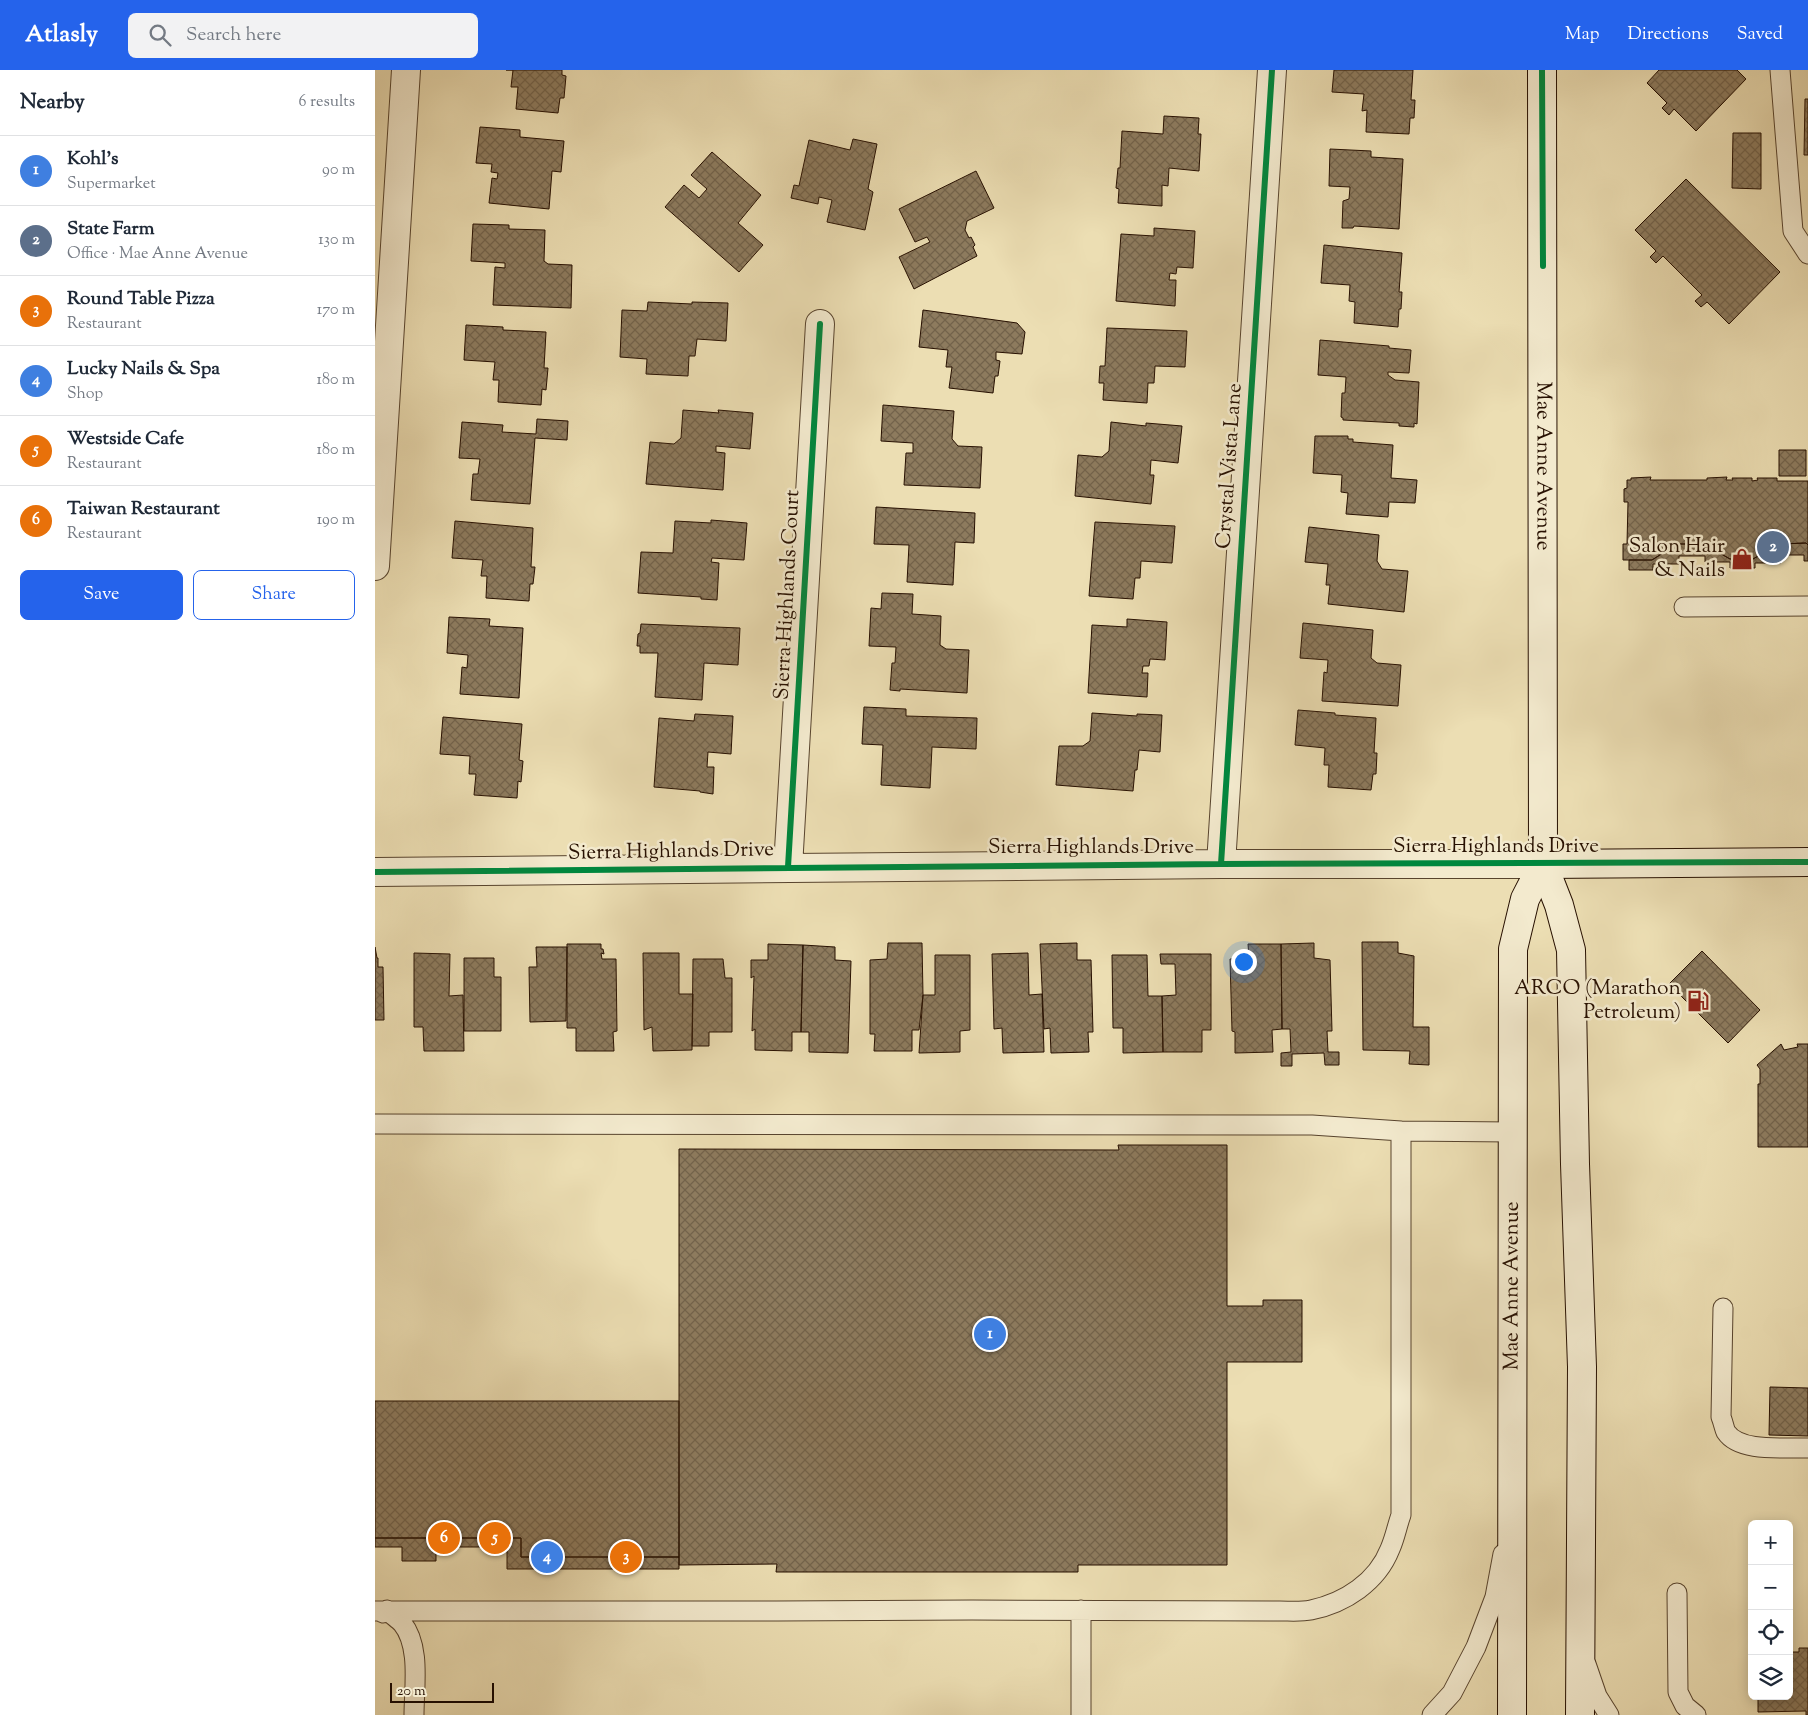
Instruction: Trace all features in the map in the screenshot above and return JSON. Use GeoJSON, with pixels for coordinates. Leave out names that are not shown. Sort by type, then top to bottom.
{"type":"FeatureCollection","features":[{"type":"Feature","properties":{"kind":"street"},"geometry":{"type":"LineString","coordinates":[[375,566],[382,339],[406,70]]}},
{"type":"Feature","properties":{"kind":"street","name":"Crystal Vista Lane"},"geometry":{"type":"LineString","coordinates":[[1221,864],[1272,70]]}},
{"type":"Feature","properties":{"kind":"street","name":"Mae Anne Avenue"},"geometry":{"type":"LineString","coordinates":[[1542,70],[1543,864],[1559,905],[1571,950],[1582,1368],[1580,1715]]}},
{"type":"Feature","properties":{"kind":"street","name":"Sierra Highlands Court"},"geometry":{"type":"LineString","coordinates":[[787,867],[821,324]]}},
{"type":"Feature","properties":{"kind":"street","name":"Sierra Highlands Drive"},"geometry":{"type":"LineString","coordinates":[[375,872],[787,867],[1808,862]]}},
{"type":"Feature","properties":{"kind":"street","name":"Mae Anne Avenue"},"geometry":{"type":"LineString","coordinates":[[1512,1715],[1513,949],[1525,899],[1543,864]]}},
{"type":"Feature","properties":{"kind":"lane"},"geometry":{"type":"LineString","coordinates":[[1780,70],[1793,231],[1808,254]]}},
{"type":"Feature","properties":{"kind":"lane"},"geometry":{"type":"LineString","coordinates":[[1684,607],[1808,606]]}},
{"type":"Feature","properties":{"kind":"lane"},"geometry":{"type":"LineString","coordinates":[[375,1124],[1312,1125],[1401,1131],[1512,1132]]}},
{"type":"Feature","properties":{"kind":"lane"},"geometry":{"type":"LineString","coordinates":[[379,1613],[586,1610],[682,1612],[1309,1610],[1332,1604],[1355,1593],[1375,1575],[1390,1550],[1401,1516],[1401,1131]]}},
{"type":"Feature","properties":{"kind":"lane"},"geometry":{"type":"LineString","coordinates":[[1723,1308],[1721,1417],[1727,1432],[1739,1444],[1753,1447],[1808,1448]]}},
{"type":"Feature","properties":{"kind":"lane"},"geometry":{"type":"LineString","coordinates":[[1432,1715],[1452,1693],[1476,1647],[1495,1597],[1513,1502]]}},
{"type":"Feature","properties":{"kind":"lane"},"geometry":{"type":"LineString","coordinates":[[1677,1594],[1678,1692],[1685,1706],[1696,1715]]}},
{"type":"Feature","properties":{"kind":"lane"},"geometry":{"type":"LineString","coordinates":[[1081,1610],[1081,1715]]}},
{"type":"Feature","properties":{"kind":"lane"},"geometry":{"type":"LineString","coordinates":[[379,1613],[402,1623],[409,1636],[414,1652],[414,1715]]}},
{"type":"Feature","properties":{"kind":"lane"},"geometry":{"type":"LineString","coordinates":[[1581,1651],[1597,1696],[1609,1715]]}},
{"type":"Feature","properties":{"kind":"building"},"geometry":{"type":"Polygon","coordinates":[[[513,70],[562,70],[562,75],[566,76],[564,98],[560,98],[558,113],[516,109],[518,87],[511,87],[513,70]]]}},
{"type":"Feature","properties":{"kind":"building"},"geometry":{"type":"Polygon","coordinates":[[[1334,70],[1413,70],[1411,100],[1415,100],[1414,118],[1410,118],[1409,134],[1366,132],[1367,110],[1362,111],[1364,94],[1332,92],[1334,70]]]}},
{"type":"Feature","properties":{"kind":"building"},"geometry":{"type":"Polygon","coordinates":[[[1659,70],[1737,70],[1746,79],[1696,131],[1674,109],[1669,115],[1662,108],[1667,103],[1647,83],[1659,70]]]}},
{"type":"Feature","properties":{"kind":"building"},"geometry":{"type":"Polygon","coordinates":[[[1805,99],[1808,99],[1808,155],[1804,155],[1805,99]]]}},
{"type":"Feature","properties":{"kind":"building"},"geometry":{"type":"Polygon","coordinates":[[[1164,116],[1199,118],[1198,134],[1201,134],[1199,171],[1169,168],[1168,186],[1162,185],[1162,206],[1118,203],[1119,189],[1116,188],[1118,168],[1120,168],[1122,131],[1163,134],[1164,116]]]}},
{"type":"Feature","properties":{"kind":"building"},"geometry":{"type":"Polygon","coordinates":[[[480,127],[520,130],[520,137],[564,141],[561,172],[552,171],[549,209],[489,203],[492,178],[497,179],[498,173],[491,172],[492,164],[476,163],[480,127]]]}},
{"type":"Feature","properties":{"kind":"building"},"geometry":{"type":"Polygon","coordinates":[[[1733,133],[1761,133],[1761,189],[1732,188],[1733,133]]]}},
{"type":"Feature","properties":{"kind":"building"},"geometry":{"type":"Polygon","coordinates":[[[853,139],[877,144],[868,189],[873,192],[865,230],[827,222],[832,200],[819,197],[818,204],[791,198],[794,185],[799,186],[809,140],[850,150],[853,139]]]}},
{"type":"Feature","properties":{"kind":"building"},"geometry":{"type":"Polygon","coordinates":[[[1330,149],[1371,151],[1371,157],[1403,159],[1399,229],[1354,226],[1353,228],[1342,228],[1343,201],[1349,199],[1350,187],[1329,186],[1330,149]]]}},
{"type":"Feature","properties":{"kind":"building"},"geometry":{"type":"Polygon","coordinates":[[[712,152],[761,195],[738,223],[763,245],[739,272],[665,207],[684,185],[699,198],[707,189],[691,175],[712,152]]]}},
{"type":"Feature","properties":{"kind":"building"},"geometry":{"type":"Polygon","coordinates":[[[976,171],[994,208],[967,221],[965,230],[975,245],[973,247],[977,256],[914,289],[899,257],[930,242],[927,237],[915,242],[899,209],[976,171]]]}},
{"type":"Feature","properties":{"kind":"building"},"geometry":{"type":"Polygon","coordinates":[[[1686,179],[1780,272],[1729,324],[1707,302],[1701,307],[1695,301],[1702,295],[1663,256],[1656,263],[1650,257],[1656,251],[1635,230],[1686,179]]]}},
{"type":"Feature","properties":{"kind":"building"},"geometry":{"type":"Polygon","coordinates":[[[473,224],[509,225],[509,229],[545,230],[544,261],[548,264],[572,265],[571,308],[493,305],[495,267],[505,268],[505,263],[471,261],[473,224]]]}},
{"type":"Feature","properties":{"kind":"building"},"geometry":{"type":"Polygon","coordinates":[[[1154,228],[1195,231],[1193,268],[1177,267],[1176,274],[1170,273],[1169,280],[1176,280],[1175,306],[1116,301],[1121,234],[1154,236],[1154,228]]]}},
{"type":"Feature","properties":{"kind":"building"},"geometry":{"type":"Polygon","coordinates":[[[1324,245],[1402,253],[1399,292],[1402,292],[1398,327],[1354,323],[1355,302],[1349,301],[1350,285],[1321,283],[1324,245]]]}},
{"type":"Feature","properties":{"kind":"building"},"geometry":{"type":"Polygon","coordinates":[[[648,302],[728,303],[726,341],[697,339],[695,356],[689,356],[688,376],[646,374],[647,359],[620,357],[622,310],[647,311],[648,302]]]}},
{"type":"Feature","properties":{"kind":"building"},"geometry":{"type":"Polygon","coordinates":[[[923,310],[1017,323],[1025,332],[1022,354],[996,352],[996,360],[1000,361],[998,376],[995,376],[993,393],[949,388],[952,367],[946,367],[948,350],[919,347],[923,310]]]}},
{"type":"Feature","properties":{"kind":"building"},"geometry":{"type":"Polygon","coordinates":[[[466,325],[503,327],[503,330],[546,332],[544,368],[548,368],[546,390],[542,389],[541,405],[498,402],[499,380],[493,380],[495,362],[464,360],[466,325]]]}},
{"type":"Feature","properties":{"kind":"building"},"geometry":{"type":"Polygon","coordinates":[[[1107,328],[1187,331],[1185,367],[1155,366],[1154,383],[1148,383],[1147,403],[1103,400],[1104,383],[1099,383],[1100,366],[1105,366],[1107,328]]]}},
{"type":"Feature","properties":{"kind":"building"},"geometry":{"type":"Polygon","coordinates":[[[1320,340],[1389,346],[1389,348],[1411,350],[1409,373],[1388,372],[1388,375],[1395,380],[1419,382],[1417,424],[1414,423],[1414,427],[1399,426],[1399,423],[1343,420],[1341,417],[1342,393],[1345,393],[1346,377],[1318,375],[1320,340]]]}},
{"type":"Feature","properties":{"kind":"building"},"geometry":{"type":"Polygon","coordinates":[[[883,405],[954,411],[952,439],[958,446],[982,447],[980,488],[904,485],[906,453],[913,453],[913,443],[881,441],[883,405]]]}},
{"type":"Feature","properties":{"kind":"building"},"geometry":{"type":"Polygon","coordinates":[[[683,410],[753,413],[750,449],[716,446],[716,452],[725,453],[723,490],[646,484],[650,442],[674,444],[681,438],[683,410]]]}},
{"type":"Feature","properties":{"kind":"building"},"geometry":{"type":"Polygon","coordinates":[[[537,419],[568,421],[567,440],[535,438],[530,504],[471,500],[473,474],[478,474],[480,459],[459,458],[462,422],[503,425],[502,432],[536,434],[537,419]]]}},
{"type":"Feature","properties":{"kind":"building"},"geometry":{"type":"Polygon","coordinates":[[[1111,422],[1146,426],[1146,423],[1182,426],[1178,463],[1151,460],[1150,475],[1154,475],[1151,504],[1075,496],[1078,455],[1102,457],[1109,451],[1111,422]]]}},
{"type":"Feature","properties":{"kind":"building"},"geometry":{"type":"Polygon","coordinates":[[[1315,436],[1348,436],[1348,439],[1353,439],[1353,442],[1393,445],[1391,478],[1417,480],[1415,503],[1389,502],[1388,517],[1346,514],[1348,493],[1341,492],[1342,475],[1313,473],[1315,436]]]}},
{"type":"Feature","properties":{"kind":"building"},"geometry":{"type":"Polygon","coordinates":[[[1779,450],[1806,450],[1806,476],[1779,476],[1779,450]]]}},
{"type":"Feature","properties":{"kind":"building"},"geometry":{"type":"Polygon","coordinates":[[[1651,477],[1650,480],[1707,480],[1707,478],[1727,477],[1726,480],[1733,480],[1732,478],[1752,478],[1752,481],[1758,480],[1757,478],[1777,478],[1777,481],[1808,481],[1808,545],[1806,543],[1779,544],[1753,559],[1730,559],[1704,544],[1677,544],[1652,560],[1623,560],[1623,544],[1627,544],[1628,502],[1624,502],[1624,489],[1627,488],[1627,480],[1651,477]]]}},
{"type":"Feature","properties":{"kind":"building"},"geometry":{"type":"Polygon","coordinates":[[[876,507],[975,513],[974,543],[955,542],[953,585],[907,582],[909,545],[874,544],[876,507]]]}},
{"type":"Feature","properties":{"kind":"building"},"geometry":{"type":"Polygon","coordinates":[[[711,520],[747,523],[744,560],[712,558],[711,562],[719,563],[717,600],[701,599],[701,597],[638,593],[641,552],[673,553],[675,521],[711,523],[711,520]]]}},
{"type":"Feature","properties":{"kind":"building"},"geometry":{"type":"Polygon","coordinates":[[[455,521],[533,528],[531,567],[535,567],[533,584],[530,584],[529,601],[486,598],[487,576],[481,576],[483,560],[452,558],[455,521]]]}},
{"type":"Feature","properties":{"kind":"building"},"geometry":{"type":"Polygon","coordinates":[[[1095,522],[1175,526],[1172,563],[1141,561],[1140,578],[1135,578],[1133,599],[1089,596],[1095,522]]]}},
{"type":"Feature","properties":{"kind":"building"},"geometry":{"type":"Polygon","coordinates":[[[1309,527],[1379,535],[1377,561],[1382,569],[1408,571],[1404,612],[1328,604],[1330,585],[1326,585],[1328,564],[1305,562],[1309,527]]]}},
{"type":"Feature","properties":{"kind":"building"},"geometry":{"type":"Polygon","coordinates":[[[1806,543],[1808,545],[1808,561],[1804,561],[1804,555],[1781,555],[1781,563],[1755,563],[1755,568],[1730,568],[1730,562],[1705,562],[1705,556],[1679,556],[1679,564],[1653,564],[1653,570],[1629,570],[1629,560],[1652,560],[1677,544],[1704,544],[1730,559],[1753,559],[1779,544],[1806,543]]]}},
{"type":"Feature","properties":{"kind":"building"},"geometry":{"type":"Polygon","coordinates":[[[882,593],[913,594],[912,614],[941,616],[940,645],[946,649],[969,650],[967,693],[890,690],[892,663],[895,663],[896,647],[869,646],[871,608],[881,609],[882,593]]]}},
{"type":"Feature","properties":{"kind":"building"},"geometry":{"type":"Polygon","coordinates":[[[449,617],[490,619],[489,626],[523,628],[519,698],[460,694],[462,667],[467,668],[468,655],[447,653],[449,617]]]}},
{"type":"Feature","properties":{"kind":"building"},"geometry":{"type":"Polygon","coordinates":[[[1127,619],[1167,622],[1165,660],[1150,659],[1149,666],[1143,666],[1142,673],[1148,673],[1147,697],[1088,693],[1092,625],[1127,627],[1127,619]]]}},
{"type":"Feature","properties":{"kind":"building"},"geometry":{"type":"Polygon","coordinates":[[[1303,623],[1373,630],[1371,658],[1377,663],[1401,665],[1398,706],[1322,701],[1324,672],[1327,673],[1328,660],[1300,658],[1303,623]]]}},
{"type":"Feature","properties":{"kind":"building"},"geometry":{"type":"Polygon","coordinates":[[[641,624],[740,628],[738,665],[704,663],[702,700],[655,697],[658,653],[640,653],[640,646],[637,646],[641,624]]]}},
{"type":"Feature","properties":{"kind":"building"},"geometry":{"type":"Polygon","coordinates":[[[864,707],[906,709],[906,716],[977,718],[976,749],[932,747],[930,788],[881,785],[883,745],[862,744],[864,707]]]}},
{"type":"Feature","properties":{"kind":"building"},"geometry":{"type":"Polygon","coordinates":[[[1298,710],[1376,718],[1374,753],[1377,753],[1376,774],[1373,774],[1371,790],[1328,787],[1329,765],[1324,765],[1325,748],[1295,745],[1298,710]]]}},
{"type":"Feature","properties":{"kind":"building"},"geometry":{"type":"Polygon","coordinates":[[[1092,713],[1137,716],[1137,714],[1162,715],[1160,752],[1139,750],[1133,791],[1056,785],[1059,746],[1083,746],[1090,741],[1092,713]]]}},
{"type":"Feature","properties":{"kind":"building"},"geometry":{"type":"Polygon","coordinates":[[[695,714],[733,716],[731,754],[708,752],[707,767],[714,767],[713,794],[654,787],[659,718],[694,721],[695,714]]]}},
{"type":"Feature","properties":{"kind":"building"},"geometry":{"type":"Polygon","coordinates":[[[443,717],[522,724],[519,760],[523,761],[521,782],[518,781],[517,798],[474,795],[476,774],[469,774],[470,756],[440,754],[443,717]]]}},
{"type":"Feature","properties":{"kind":"building"},"geometry":{"type":"Polygon","coordinates":[[[1362,942],[1398,942],[1398,953],[1414,956],[1413,1027],[1429,1027],[1429,1065],[1409,1064],[1410,1051],[1363,1050],[1362,942]]]}},
{"type":"Feature","properties":{"kind":"building"},"geometry":{"type":"Polygon","coordinates":[[[888,943],[922,943],[923,995],[919,1030],[912,1030],[912,1051],[874,1051],[875,1034],[870,1034],[870,960],[887,959],[888,943]]]}},
{"type":"Feature","properties":{"kind":"building"},"geometry":{"type":"Polygon","coordinates":[[[1077,943],[1077,960],[1091,960],[1093,1032],[1088,1032],[1089,1052],[1051,1053],[1050,1028],[1044,1029],[1040,944],[1077,943]]]}},
{"type":"Feature","properties":{"kind":"building"},"geometry":{"type":"Polygon","coordinates":[[[1314,943],[1314,958],[1330,960],[1332,1031],[1327,1031],[1328,1052],[1339,1052],[1339,1065],[1325,1065],[1324,1053],[1292,1054],[1292,1066],[1281,1066],[1281,1053],[1291,1052],[1290,1029],[1282,1029],[1281,944],[1314,943]]]}},
{"type":"Feature","properties":{"kind":"building"},"geometry":{"type":"Polygon","coordinates":[[[567,944],[601,944],[604,954],[601,953],[602,959],[616,959],[617,1031],[613,1032],[614,1051],[576,1051],[576,1028],[567,1028],[567,944]]]}},
{"type":"Feature","properties":{"kind":"building"},"geometry":{"type":"Polygon","coordinates":[[[768,944],[803,945],[801,1032],[792,1032],[792,1051],[755,1050],[755,1029],[752,1031],[754,976],[751,978],[751,960],[768,960],[768,944]]]}},
{"type":"Feature","properties":{"kind":"building"},"geometry":{"type":"Polygon","coordinates":[[[1248,944],[1281,944],[1282,1029],[1272,1030],[1273,1052],[1235,1053],[1235,1032],[1232,1031],[1230,959],[1249,958],[1248,944]]]}},
{"type":"Feature","properties":{"kind":"building"},"geometry":{"type":"Polygon","coordinates":[[[803,945],[835,947],[835,960],[851,961],[848,1053],[809,1052],[809,1032],[801,1032],[803,945]]]}},
{"type":"Feature","properties":{"kind":"building"},"geometry":{"type":"Polygon","coordinates":[[[375,947],[378,967],[383,967],[384,1020],[375,1020],[375,947]]]}},
{"type":"Feature","properties":{"kind":"building"},"geometry":{"type":"Polygon","coordinates":[[[536,947],[567,947],[566,1021],[530,1022],[529,967],[537,967],[536,947]]]}},
{"type":"Feature","properties":{"kind":"building"},"geometry":{"type":"Polygon","coordinates":[[[1702,951],[1760,1010],[1728,1043],[1669,984],[1702,951]]]}},
{"type":"Feature","properties":{"kind":"building"},"geometry":{"type":"Polygon","coordinates":[[[414,953],[450,954],[449,996],[463,995],[464,1051],[424,1051],[423,1027],[414,1027],[414,953]]]}},
{"type":"Feature","properties":{"kind":"building"},"geometry":{"type":"Polygon","coordinates":[[[643,953],[679,953],[679,994],[693,994],[692,1050],[653,1051],[652,1027],[644,1030],[643,953]]]}},
{"type":"Feature","properties":{"kind":"building"},"geometry":{"type":"Polygon","coordinates":[[[1028,953],[1029,995],[1042,994],[1044,1052],[1003,1053],[1002,1028],[994,1029],[992,954],[1028,953]]]}},
{"type":"Feature","properties":{"kind":"building"},"geometry":{"type":"Polygon","coordinates":[[[1160,954],[1211,954],[1211,1030],[1202,1030],[1202,1052],[1163,1052],[1162,996],[1176,995],[1175,964],[1161,964],[1160,954]]]}},
{"type":"Feature","properties":{"kind":"building"},"geometry":{"type":"Polygon","coordinates":[[[935,955],[970,955],[970,1030],[960,1031],[960,1052],[919,1053],[923,995],[935,995],[935,955]]]}},
{"type":"Feature","properties":{"kind":"building"},"geometry":{"type":"Polygon","coordinates":[[[1112,955],[1147,955],[1148,996],[1162,996],[1163,1052],[1123,1053],[1123,1028],[1113,1028],[1112,955]]]}},
{"type":"Feature","properties":{"kind":"building"},"geometry":{"type":"Polygon","coordinates":[[[464,958],[494,958],[494,977],[501,977],[501,1031],[464,1031],[464,958]]]}},
{"type":"Feature","properties":{"kind":"building"},"geometry":{"type":"Polygon","coordinates":[[[693,959],[723,959],[725,978],[732,978],[732,1032],[709,1032],[709,1046],[692,1046],[693,959]]]}},
{"type":"Feature","properties":{"kind":"building"},"geometry":{"type":"Polygon","coordinates":[[[1781,1044],[1784,1050],[1798,1047],[1797,1044],[1808,1044],[1808,1147],[1758,1147],[1758,1084],[1760,1084],[1760,1069],[1757,1065],[1781,1044]]]}},
{"type":"Feature","properties":{"kind":"building"},"geometry":{"type":"Polygon","coordinates":[[[1118,1145],[1227,1145],[1227,1306],[1263,1306],[1263,1300],[1302,1300],[1302,1362],[1227,1362],[1227,1565],[1078,1565],[1078,1572],[776,1572],[777,1564],[679,1565],[679,1149],[1119,1150],[1118,1145]]]}},
{"type":"Feature","properties":{"kind":"building"},"geometry":{"type":"Polygon","coordinates":[[[1770,1387],[1808,1388],[1808,1436],[1769,1435],[1770,1387]]]}},
{"type":"Feature","properties":{"kind":"building"},"geometry":{"type":"Polygon","coordinates":[[[375,1401],[679,1401],[679,1557],[521,1557],[521,1538],[375,1538],[375,1401]]]}},
{"type":"Feature","properties":{"kind":"building"},"geometry":{"type":"Polygon","coordinates":[[[375,1538],[521,1538],[521,1557],[679,1557],[679,1569],[507,1569],[507,1547],[436,1547],[436,1561],[402,1561],[402,1547],[375,1547],[375,1538]]]}},
{"type":"Feature","properties":{"kind":"building"},"geometry":{"type":"Polygon","coordinates":[[[1799,1648],[1808,1648],[1808,1715],[1806,1715],[1806,1711],[1758,1712],[1758,1700],[1793,1700],[1793,1652],[1799,1652],[1799,1648]]]}},
{"type":"Feature","properties":{"kind":"cycle path"},"geometry":{"type":"LineString","coordinates":[[1221,864],[1272,70]]}},
{"type":"Feature","properties":{"kind":"cycle path"},"geometry":{"type":"LineString","coordinates":[[1542,70],[1543,266]]}},
{"type":"Feature","properties":{"kind":"cycle path"},"geometry":{"type":"LineString","coordinates":[[788,867],[820,324]]}},
{"type":"Feature","properties":{"kind":"cycle path"},"geometry":{"type":"LineString","coordinates":[[375,872],[1221,864],[1808,862]]}},
{"type":"Feature","properties":{"kind":"place","name":"State Farm"},"geometry":{"type":"Point","coordinates":[1773,547]}},
{"type":"Feature","properties":{"kind":"place","name":"Salon Hair & Nails"},"geometry":{"type":"Point","coordinates":[1742,559]}},
{"type":"Feature","properties":{"kind":"place","name":"ARCO (Marathon Petroleum)"},"geometry":{"type":"Point","coordinates":[1698,1001]}},
{"type":"Feature","properties":{"kind":"place","name":"Kohl's"},"geometry":{"type":"Point","coordinates":[990,1334]}},
{"type":"Feature","properties":{"kind":"place","name":"Taiwan Restaurant"},"geometry":{"type":"Point","coordinates":[444,1538]}},
{"type":"Feature","properties":{"kind":"place","name":"Westside Cafe"},"geometry":{"type":"Point","coordinates":[495,1538]}},
{"type":"Feature","properties":{"kind":"place","name":"Lucky Nails & Spa"},"geometry":{"type":"Point","coordinates":[547,1557]}},
{"type":"Feature","properties":{"kind":"place","name":"Round Table Pizza"},"geometry":{"type":"Point","coordinates":[626,1557]}}]}
